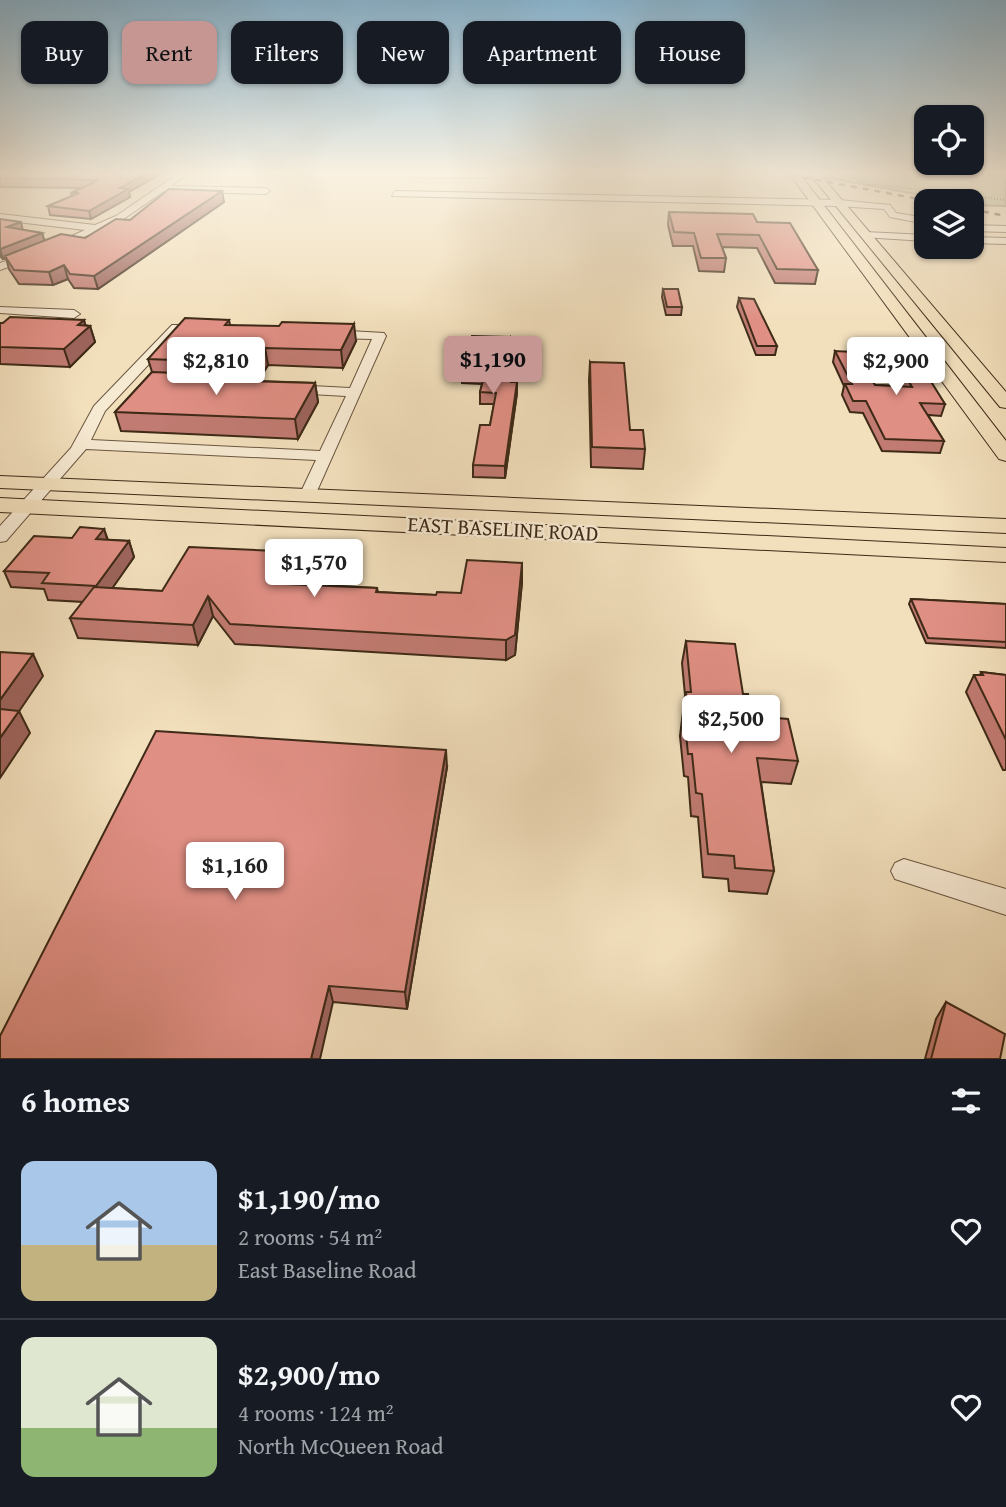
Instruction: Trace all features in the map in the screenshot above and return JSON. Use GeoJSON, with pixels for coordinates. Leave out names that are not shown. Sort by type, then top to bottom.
{"type":"FeatureCollection","features":[{"type":"Feature","properties":{"kind":"main road"},"geometry":{"type":"LineString","coordinates":[[832,222],[1006,454]]}},
{"type":"Feature","properties":{"kind":"main road"},"geometry":{"type":"LineString","coordinates":[[855,222],[1006,404]]}},
{"type":"Feature","properties":{"kind":"main road"},"geometry":{"type":"LineString","coordinates":[[915,334],[948,334]]}},
{"type":"Feature","properties":{"kind":"main road","name":"EAST BASELINE ROAD"},"geometry":{"type":"LineString","coordinates":[[0,482],[307,496],[534,519],[1006,555]]}},
{"type":"Feature","properties":{"kind":"main road","name":"EAST BASELINE ROAD"},"geometry":{"type":"LineString","coordinates":[[0,505],[534,519],[1006,526]]}},
{"type":"Feature","properties":{"kind":"street"},"geometry":{"type":"LineString","coordinates":[[44,222],[97,229]]}},
{"type":"Feature","properties":{"kind":"street"},"geometry":{"type":"LineString","coordinates":[[53,248],[109,222]]}},
{"type":"Feature","properties":{"kind":"street"},"geometry":{"type":"LineString","coordinates":[[984,228],[1006,229]]}},
{"type":"Feature","properties":{"kind":"street"},"geometry":{"type":"LineString","coordinates":[[865,235],[914,236]]}},
{"type":"Feature","properties":{"kind":"street"},"geometry":{"type":"LineString","coordinates":[[984,240],[1006,241]]}},
{"type":"Feature","properties":{"kind":"street"},"geometry":{"type":"LineString","coordinates":[[0,267],[41,252]]}},
{"type":"Feature","properties":{"kind":"street"},"geometry":{"type":"LineString","coordinates":[[0,310],[74,314]]}},
{"type":"Feature","properties":{"kind":"street"},"geometry":{"type":"LineString","coordinates":[[0,537],[82,444],[99,409],[130,383],[176,328],[210,330]]}},
{"type":"Feature","properties":{"kind":"street"},"geometry":{"type":"LineString","coordinates":[[307,496],[380,336],[319,334]]}},
{"type":"Feature","properties":{"kind":"street"},"geometry":{"type":"LineString","coordinates":[[273,388],[355,392]]}},
{"type":"Feature","properties":{"kind":"street"},"geometry":{"type":"LineString","coordinates":[[82,444],[325,456]]}},
{"type":"Feature","properties":{"kind":"street"},"geometry":{"type":"LineString","coordinates":[[904,871],[1006,902]]}},
{"type":"Feature","properties":{"kind":"building"},"geometry":{"type":"Polygon","coordinates":[[[0,222],[20,222],[7,227],[42,233],[0,249],[0,222]]]}},
{"type":"Feature","properties":{"kind":"building"},"geometry":{"type":"Polygon","coordinates":[[[110,222],[175,222],[94,276],[70,274],[64,265],[49,272],[14,270],[5,256],[61,234],[85,238],[110,222]]]}},
{"type":"Feature","properties":{"kind":"building"},"geometry":{"type":"Polygon","coordinates":[[[672,222],[790,223],[818,270],[777,269],[759,235],[717,234],[726,258],[701,258],[694,233],[674,232],[672,222]]]}},
{"type":"Feature","properties":{"kind":"building"},"geometry":{"type":"Polygon","coordinates":[[[663,289],[678,289],[682,307],[667,307],[663,289]]]}},
{"type":"Feature","properties":{"kind":"building"},"geometry":{"type":"Polygon","coordinates":[[[739,298],[754,299],[777,346],[757,346],[739,298]]]}},
{"type":"Feature","properties":{"kind":"building"},"geometry":{"type":"Polygon","coordinates":[[[10,317],[84,320],[78,325],[90,326],[64,349],[0,347],[0,323],[10,317]]]}},
{"type":"Feature","properties":{"kind":"building"},"geometry":{"type":"Polygon","coordinates":[[[185,318],[229,320],[225,325],[279,326],[282,322],[354,324],[341,350],[265,348],[254,363],[148,359],[185,318]]]}},
{"type":"Feature","properties":{"kind":"building"},"geometry":{"type":"Polygon","coordinates":[[[472,336],[510,337],[505,362],[515,362],[511,382],[517,382],[505,466],[473,465],[480,425],[490,425],[496,393],[480,392],[485,373],[462,372],[472,336]]]}},
{"type":"Feature","properties":{"kind":"building"},"geometry":{"type":"Polygon","coordinates":[[[888,347],[910,348],[945,404],[920,403],[944,441],[885,439],[866,401],[853,401],[845,384],[852,384],[835,351],[854,352],[875,385],[912,387],[888,347]]]}},
{"type":"Feature","properties":{"kind":"building"},"geometry":{"type":"Polygon","coordinates":[[[590,362],[624,363],[630,430],[643,430],[645,449],[592,447],[590,362]]]}},
{"type":"Feature","properties":{"kind":"building"},"geometry":{"type":"Polygon","coordinates":[[[152,372],[246,376],[243,381],[315,383],[295,419],[115,412],[152,372]]]}},
{"type":"Feature","properties":{"kind":"building"},"geometry":{"type":"Polygon","coordinates":[[[80,527],[104,529],[96,539],[129,541],[96,586],[42,583],[49,573],[4,571],[34,536],[72,538],[80,527]]]}},
{"type":"Feature","properties":{"kind":"building"},"geometry":{"type":"Polygon","coordinates":[[[189,547],[299,552],[286,584],[377,588],[376,592],[436,595],[437,592],[461,593],[467,560],[522,563],[515,635],[506,640],[230,624],[208,596],[193,625],[70,618],[94,587],[162,591],[189,547]]]}},
{"type":"Feature","properties":{"kind":"building"},"geometry":{"type":"Polygon","coordinates":[[[911,599],[1006,604],[1006,642],[928,638],[911,599]]]}},
{"type":"Feature","properties":{"kind":"building"},"geometry":{"type":"Polygon","coordinates":[[[686,641],[735,644],[743,694],[748,694],[752,716],[788,719],[798,761],[757,758],[774,871],[735,868],[734,856],[708,854],[702,794],[696,793],[692,754],[688,754],[684,713],[688,714],[686,692],[691,692],[686,641]]]}},
{"type":"Feature","properties":{"kind":"building"},"geometry":{"type":"Polygon","coordinates":[[[0,652],[33,654],[0,700],[0,652]]]}},
{"type":"Feature","properties":{"kind":"building"},"geometry":{"type":"Polygon","coordinates":[[[981,672],[1006,675],[1006,740],[974,675],[983,675],[981,672]]]}},
{"type":"Feature","properties":{"kind":"building"},"geometry":{"type":"Polygon","coordinates":[[[0,709],[19,711],[0,738],[0,709]]]}},
{"type":"Feature","properties":{"kind":"building"},"geometry":{"type":"Polygon","coordinates":[[[156,731],[446,750],[405,992],[329,986],[311,1059],[0,1059],[0,1036],[156,731]]]}},
{"type":"Feature","properties":{"kind":"building"},"geometry":{"type":"Polygon","coordinates":[[[946,1002],[1005,1034],[1000,1059],[931,1059],[946,1002]]]}}]}
